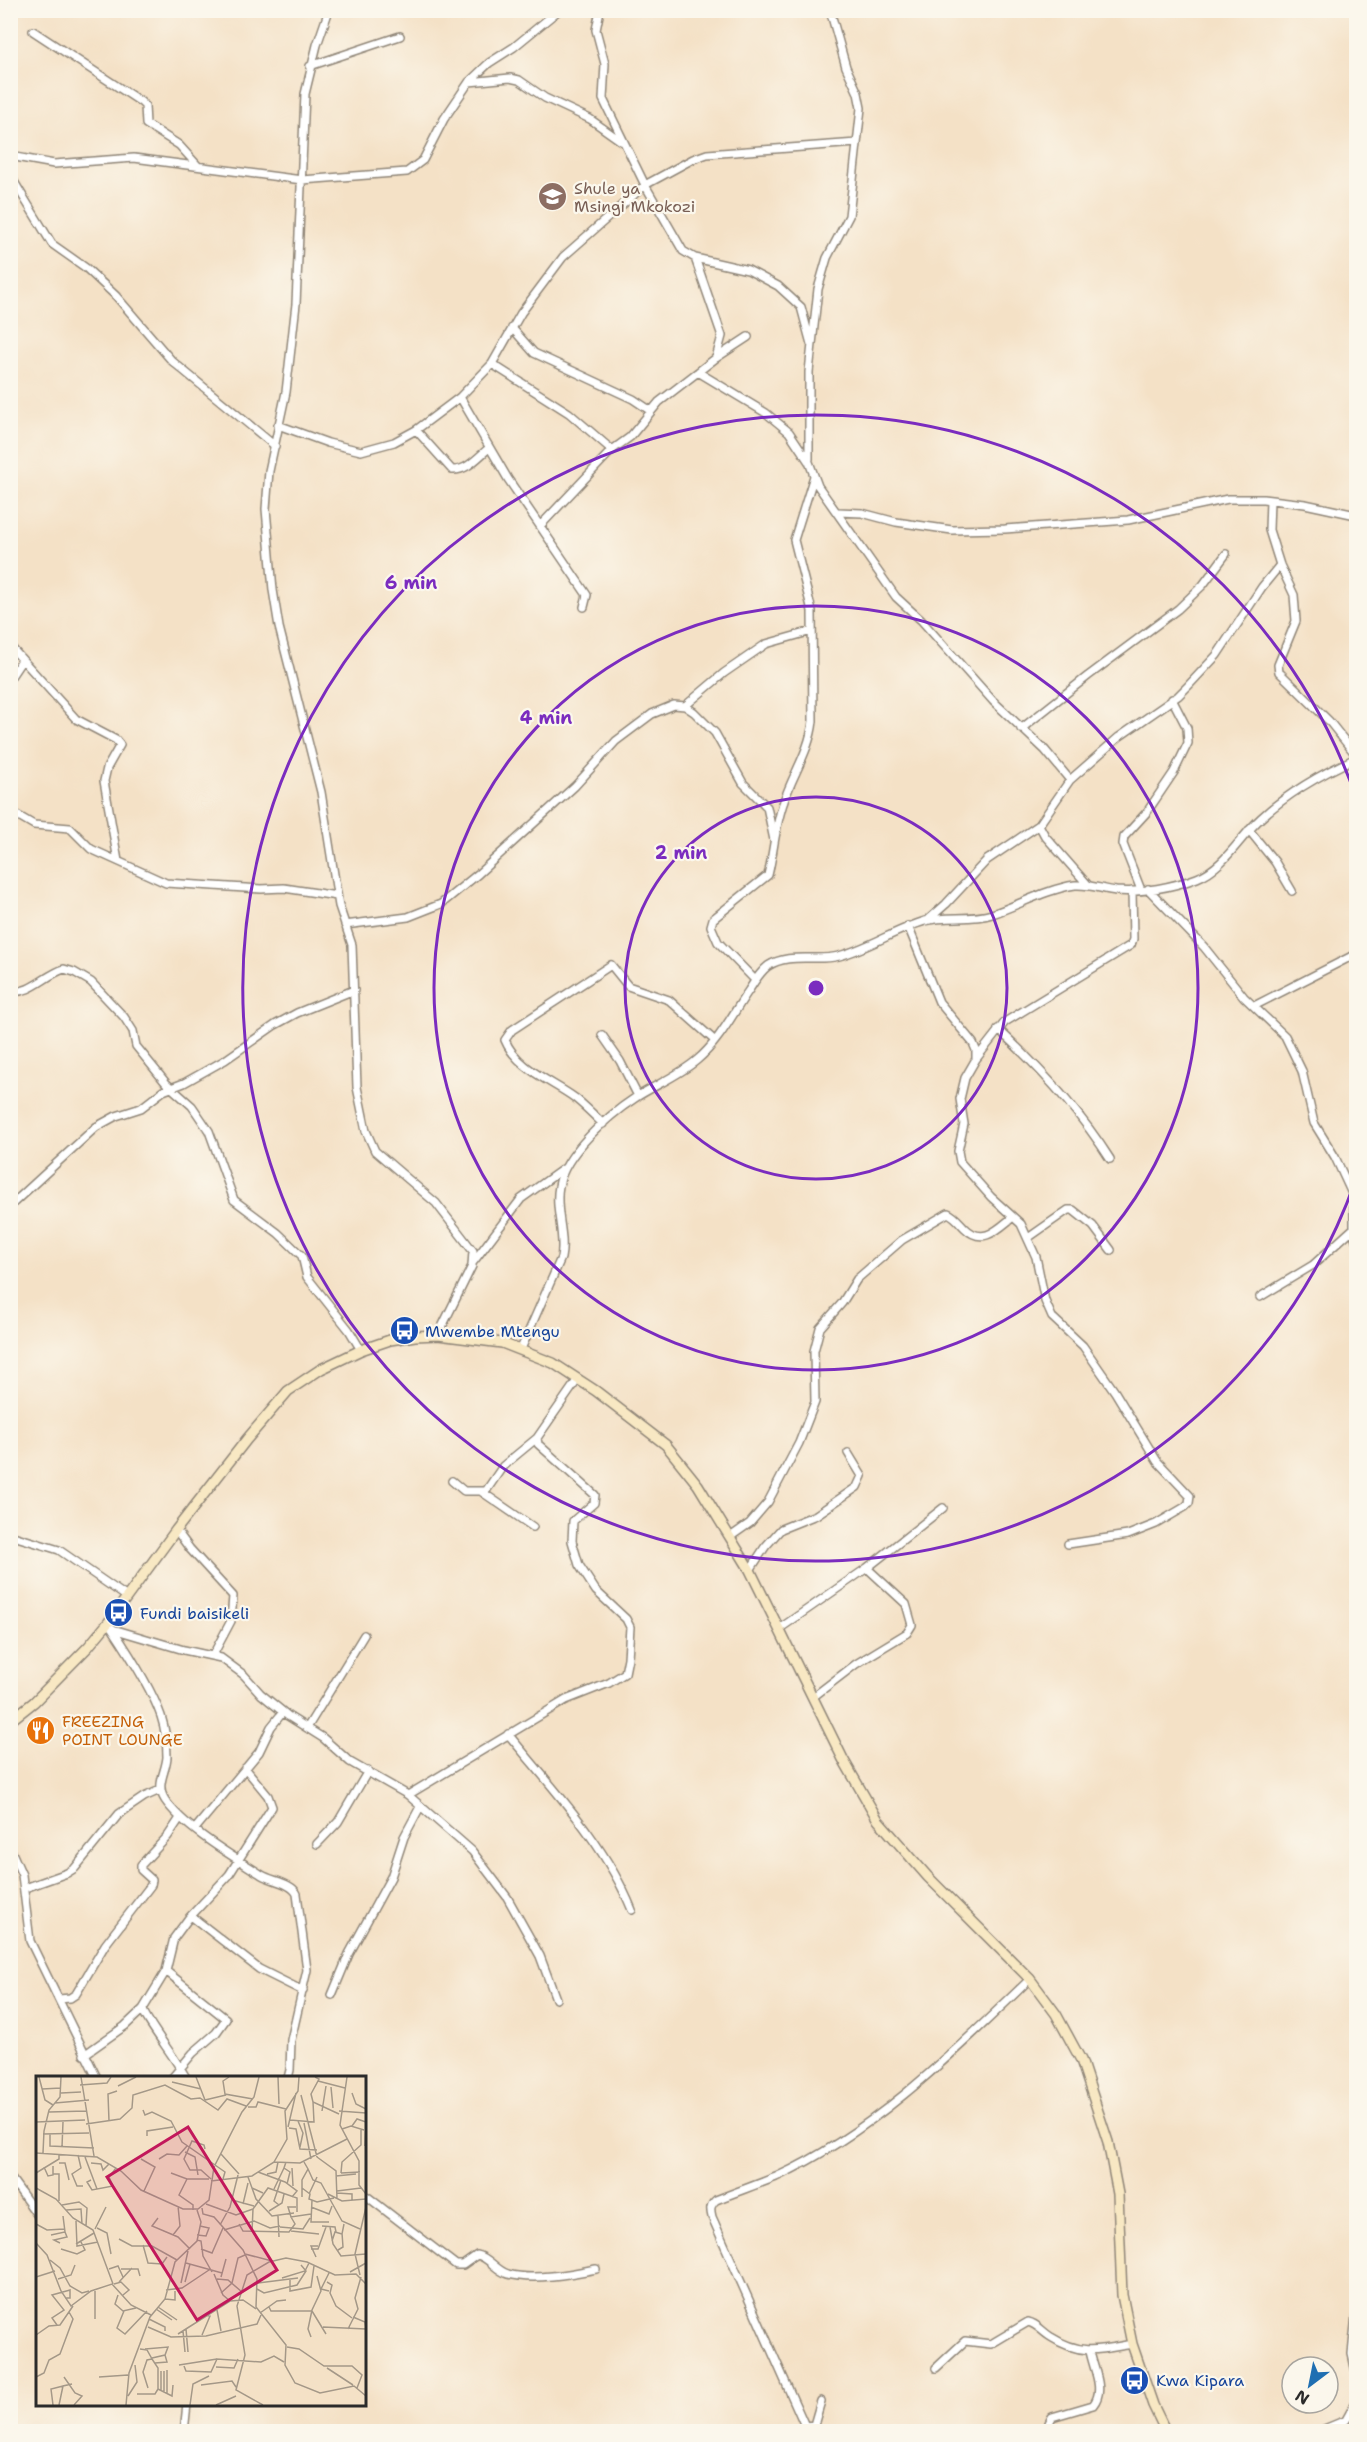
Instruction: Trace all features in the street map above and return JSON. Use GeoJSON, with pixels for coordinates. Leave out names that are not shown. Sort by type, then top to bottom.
{"type":"FeatureCollection","features":[{"type":"Feature","properties":{"kind":"main road"},"geometry":{"type":"LineString","coordinates":[[10,1721],[34,1702],[111,1626],[127,1597],[247,1439],[288,1391],[321,1369],[360,1350],[390,1340],[438,1335],[486,1339],[521,1349],[553,1363],[666,1445],[687,1469],[750,1570],[852,1776],[884,1827],[928,1877],[1030,1979],[1056,2014],[1081,2060],[1108,2142],[1118,2194],[1122,2295],[1132,2344],[1153,2405],[1166,2432]]}},
{"type":"Feature","properties":{"kind":"street"},"geometry":{"type":"LineString","coordinates":[[329,10],[310,66],[305,94],[296,304],[286,392],[269,471],[266,509],[273,590],[289,667],[318,781],[337,896],[352,945],[357,1087],[369,1140],[375,1151],[436,1203],[472,1248],[474,1261]]}},
{"type":"Feature","properties":{"kind":"street"},"geometry":{"type":"LineString","coordinates":[[10,156],[54,164],[134,158],[302,180],[399,174],[414,168],[429,151],[444,119],[469,82],[489,63],[514,47],[559,10]]}},
{"type":"Feature","properties":{"kind":"street"},"geometry":{"type":"LineString","coordinates":[[600,10],[596,30],[605,64],[603,99],[645,185],[683,251],[695,258],[747,270],[778,286],[801,307],[812,348]]}},
{"type":"Feature","properties":{"kind":"street"},"geometry":{"type":"LineString","coordinates":[[830,10],[846,67],[858,93],[861,108],[849,216],[823,267],[818,289],[808,386],[810,462],[814,476],[818,486],[896,597],[921,620],[978,685],[1045,750],[1070,780]]}},
{"type":"Feature","properties":{"kind":"street"},"geometry":{"type":"LineString","coordinates":[[33,32],[141,102],[145,106],[144,119],[148,125],[179,145],[198,166]]}},
{"type":"Feature","properties":{"kind":"street"},"geometry":{"type":"LineString","coordinates":[[310,66],[400,36]]}},
{"type":"Feature","properties":{"kind":"street"},"geometry":{"type":"LineString","coordinates":[[469,82],[510,78],[519,80],[545,98],[590,119],[623,142]]}},
{"type":"Feature","properties":{"kind":"street"},"geometry":{"type":"LineString","coordinates":[[278,425],[328,443],[361,451],[394,442],[416,430],[460,397],[492,364],[512,328],[563,257],[645,185],[707,154],[858,143]]}},
{"type":"Feature","properties":{"kind":"street"},"geometry":{"type":"LineString","coordinates":[[10,175],[52,244],[86,268],[116,296],[172,361],[275,446]]}},
{"type":"Feature","properties":{"kind":"street"},"geometry":{"type":"LineString","coordinates":[[695,258],[722,336],[716,358]]}},
{"type":"Feature","properties":{"kind":"street"},"geometry":{"type":"LineString","coordinates":[[512,328],[534,353],[633,399],[651,411]]}},
{"type":"Feature","properties":{"kind":"street"},"geometry":{"type":"LineString","coordinates":[[540,526],[612,450],[630,437],[651,411],[716,358],[748,337]]}},
{"type":"Feature","properties":{"kind":"street"},"geometry":{"type":"LineString","coordinates":[[492,364],[569,413],[612,450]]}},
{"type":"Feature","properties":{"kind":"street"},"geometry":{"type":"LineString","coordinates":[[698,372],[766,412],[781,424],[795,439],[810,462]]}},
{"type":"Feature","properties":{"kind":"street"},"geometry":{"type":"LineString","coordinates":[[460,397],[489,448],[587,595],[584,607]]}},
{"type":"Feature","properties":{"kind":"street"},"geometry":{"type":"LineString","coordinates":[[416,430],[452,470],[466,467],[489,448]]}},
{"type":"Feature","properties":{"kind":"street"},"geometry":{"type":"LineString","coordinates":[[755,980],[718,942],[711,926],[713,919],[767,878],[785,798],[802,762],[812,727],[810,602],[794,540],[814,476]]}},
{"type":"Feature","properties":{"kind":"street"},"geometry":{"type":"LineString","coordinates":[[838,512],[862,513],[923,526],[977,530],[1128,520],[1228,499],[1305,504],[1356,515]]}},
{"type":"Feature","properties":{"kind":"street"},"geometry":{"type":"LineString","coordinates":[[438,1335],[474,1261],[522,1199],[564,1168],[588,1138],[614,1113],[695,1062],[714,1040],[755,980],[768,966],[781,960],[835,957],[858,950],[908,926],[950,916],[987,915],[1065,888],[1088,885],[1132,891],[1189,880],[1216,868],[1249,830],[1296,789],[1356,757],[1329,721],[1279,672],[1278,665],[1296,621],[1294,595],[1280,565],[1269,530],[1270,500]]}},
{"type":"Feature","properties":{"kind":"street"},"geometry":{"type":"LineString","coordinates":[[1022,729],[1178,609],[1196,593],[1226,554]]}},
{"type":"Feature","properties":{"kind":"street"},"geometry":{"type":"LineString","coordinates":[[927,921],[987,860],[1039,825],[1070,780],[1119,737],[1172,699],[1217,655],[1262,587],[1280,565]]}},
{"type":"Feature","properties":{"kind":"street"},"geometry":{"type":"LineString","coordinates":[[685,706],[724,673],[766,644],[812,631]]}},
{"type":"Feature","properties":{"kind":"street"},"geometry":{"type":"LineString","coordinates":[[10,646],[76,719],[116,740],[120,745],[106,768],[104,781],[118,861]]}},
{"type":"Feature","properties":{"kind":"street"},"geometry":{"type":"LineString","coordinates":[[10,678],[22,660]]}},
{"type":"Feature","properties":{"kind":"street"},"geometry":{"type":"LineString","coordinates":[[1172,699],[1189,734],[1188,743],[1148,812],[1124,837],[1123,844],[1144,890],[1204,947],[1244,997],[1284,1036],[1290,1045],[1302,1071],[1314,1123],[1335,1157],[1354,1198],[1356,1240]]}},
{"type":"Feature","properties":{"kind":"street"},"geometry":{"type":"LineString","coordinates":[[345,925],[408,917],[441,904],[478,874],[575,786],[616,741],[652,714],[674,705],[685,706],[698,715],[715,733],[743,783],[765,804],[771,820],[774,840]]}},
{"type":"Feature","properties":{"kind":"street"},"geometry":{"type":"LineString","coordinates":[[10,812],[34,825],[70,828],[88,847],[155,879],[177,885],[284,888],[337,896]]}},
{"type":"Feature","properties":{"kind":"street"},"geometry":{"type":"LineString","coordinates":[[1039,825],[1047,838],[1088,885]]}},
{"type":"Feature","properties":{"kind":"street"},"geometry":{"type":"LineString","coordinates":[[1249,830],[1292,891]]}},
{"type":"Feature","properties":{"kind":"street"},"geometry":{"type":"LineString","coordinates":[[1068,1544],[1128,1535],[1156,1524],[1185,1507],[1190,1500],[1187,1492],[1157,1461],[1115,1392],[1083,1346],[1052,1317],[1045,1301],[1036,1257],[1021,1224],[964,1167],[958,1155],[964,1127],[962,1092],[965,1078],[976,1059],[1005,1022],[1127,949],[1133,939],[1132,891]]}},
{"type":"Feature","properties":{"kind":"street"},"geometry":{"type":"LineString","coordinates":[[908,926],[932,989],[946,1011],[973,1043],[977,1052],[976,1059]]}},
{"type":"Feature","properties":{"kind":"street"},"geometry":{"type":"LineString","coordinates":[[1254,1006],[1356,954]]}},
{"type":"Feature","properties":{"kind":"street"},"geometry":{"type":"LineString","coordinates":[[603,1124],[578,1100],[521,1061],[506,1040],[512,1030],[611,965],[628,986],[669,1000],[714,1040]]}},
{"type":"Feature","properties":{"kind":"street"},"geometry":{"type":"LineString","coordinates":[[10,991],[25,991],[49,975],[64,969],[82,976],[124,1017],[132,1031],[136,1046],[192,1106],[209,1131],[234,1200],[278,1233],[302,1256],[308,1277],[334,1308],[360,1350]]}},
{"type":"Feature","properties":{"kind":"street"},"geometry":{"type":"LineString","coordinates":[[12,1202],[89,1131],[116,1116],[141,1108],[172,1087],[184,1083],[225,1060],[275,1025],[297,1013],[354,990]]}},
{"type":"Feature","properties":{"kind":"street"},"geometry":{"type":"LineString","coordinates":[[998,1029],[1076,1109],[1110,1160]]}},
{"type":"Feature","properties":{"kind":"street"},"geometry":{"type":"LineString","coordinates":[[602,1035],[620,1061],[638,1096]]}},
{"type":"Feature","properties":{"kind":"street"},"geometry":{"type":"LineString","coordinates":[[521,1349],[561,1258],[563,1241],[558,1189],[564,1168]]}},
{"type":"Feature","properties":{"kind":"street"},"geometry":{"type":"LineString","coordinates":[[1028,1238],[1068,1210],[1073,1210],[1093,1226],[1111,1250]]}},
{"type":"Feature","properties":{"kind":"street"},"geometry":{"type":"LineString","coordinates":[[730,1537],[750,1522],[768,1502],[799,1443],[815,1402],[814,1351],[818,1333],[842,1304],[857,1279],[910,1235],[948,1213],[970,1233],[978,1237],[990,1235],[1013,1217]]}},
{"type":"Feature","properties":{"kind":"street"},"geometry":{"type":"LineString","coordinates":[[1260,1297],[1314,1265],[1355,1227]]}},
{"type":"Feature","properties":{"kind":"street"},"geometry":{"type":"LineString","coordinates":[[482,1492],[489,1488],[502,1466],[537,1438],[578,1379]]}},
{"type":"Feature","properties":{"kind":"street"},"geometry":{"type":"LineString","coordinates":[[408,1795],[566,1700],[617,1680],[625,1673],[630,1628],[626,1618],[596,1591],[575,1556],[572,1541],[573,1521],[594,1503],[595,1495],[540,1447],[537,1438]]}},
{"type":"Feature","properties":{"kind":"street"},"geometry":{"type":"LineString","coordinates":[[750,1570],[765,1547],[781,1529],[816,1515],[859,1485],[862,1476],[848,1453]]}},
{"type":"Feature","properties":{"kind":"street"},"geometry":{"type":"LineString","coordinates":[[452,1481],[464,1491],[482,1492],[533,1527]]}},
{"type":"Feature","properties":{"kind":"street"},"geometry":{"type":"LineString","coordinates":[[779,1629],[867,1568],[943,1508]]}},
{"type":"Feature","properties":{"kind":"street"},"geometry":{"type":"LineString","coordinates":[[176,1530],[190,1550],[233,1596],[231,1621],[213,1655]]}},
{"type":"Feature","properties":{"kind":"street"},"geometry":{"type":"LineString","coordinates":[[10,1535],[59,1550],[127,1597]]}},
{"type":"Feature","properties":{"kind":"street"},"geometry":{"type":"LineString","coordinates":[[813,1697],[856,1664],[907,1633],[912,1625],[906,1604],[867,1568]]}},
{"type":"Feature","properties":{"kind":"street"},"geometry":{"type":"LineString","coordinates":[[111,1626],[184,1650],[213,1655],[236,1668],[283,1712],[323,1738],[356,1766],[408,1795],[472,1851],[507,1897],[540,1956],[556,1999]]}},
{"type":"Feature","properties":{"kind":"street"},"geometry":{"type":"LineString","coordinates":[[111,1626],[135,1665],[162,1718],[167,1755],[160,1790],[165,1800],[180,1818],[239,1859],[264,1876],[295,1890],[307,1970],[291,2040],[288,2076]]}},
{"type":"Feature","properties":{"kind":"street"},"geometry":{"type":"LineString","coordinates":[[307,1728],[364,1635]]}},
{"type":"Feature","properties":{"kind":"street"},"geometry":{"type":"LineString","coordinates":[[195,1828],[259,1752],[271,1727],[283,1712]]}},
{"type":"Feature","properties":{"kind":"street"},"geometry":{"type":"LineString","coordinates":[[508,1734],[598,1846],[621,1882],[632,1910]]}},
{"type":"Feature","properties":{"kind":"street"},"geometry":{"type":"LineString","coordinates":[[84,2055],[125,2026],[143,2009],[166,1971],[174,1938],[222,1883],[272,1807],[268,1796],[245,1768]]}},
{"type":"Feature","properties":{"kind":"street"},"geometry":{"type":"LineString","coordinates":[[317,1844],[338,1822],[368,1771]]}},
{"type":"Feature","properties":{"kind":"street"},"geometry":{"type":"LineString","coordinates":[[25,1887],[67,1874],[84,1860],[102,1832],[119,1814],[144,1797],[160,1790]]}},
{"type":"Feature","properties":{"kind":"street"},"geometry":{"type":"LineString","coordinates":[[332,1995],[350,1954],[391,1877],[404,1837],[420,1806]]}},
{"type":"Feature","properties":{"kind":"street"},"geometry":{"type":"LineString","coordinates":[[59,1999],[70,1998],[76,1994],[105,1945],[151,1885],[152,1880],[141,1870],[141,1865],[168,1836],[180,1818]]}},
{"type":"Feature","properties":{"kind":"street"},"geometry":{"type":"LineString","coordinates":[[10,1848],[25,1887],[30,1941],[96,2076]]}},
{"type":"Feature","properties":{"kind":"street"},"geometry":{"type":"LineString","coordinates":[[191,1916],[259,1970],[303,1991]]}},
{"type":"Feature","properties":{"kind":"street"},"geometry":{"type":"LineString","coordinates":[[166,1971],[226,2019],[216,2034],[193,2054],[174,2076]]}},
{"type":"Feature","properties":{"kind":"street"},"geometry":{"type":"LineString","coordinates":[[821,2401],[814,2425],[805,2426],[717,2228],[710,2209],[712,2203],[777,2176],[844,2138],[872,2119],[917,2084],[1030,1979]]}},
{"type":"Feature","properties":{"kind":"street"},"geometry":{"type":"LineString","coordinates":[[143,2009],[143,2016],[182,2068],[185,2076]]}},
{"type":"Feature","properties":{"kind":"street"},"geometry":{"type":"LineString","coordinates":[[10,2177],[36,2213]]}},
{"type":"Feature","properties":{"kind":"street"},"geometry":{"type":"LineString","coordinates":[[366,2196],[456,2265],[463,2265],[477,2255],[483,2256],[509,2274],[566,2275],[596,2270]]}},
{"type":"Feature","properties":{"kind":"street"},"geometry":{"type":"LineString","coordinates":[[1356,2315],[1352,2354],[1356,2372]]}},
{"type":"Feature","properties":{"kind":"street"},"geometry":{"type":"LineString","coordinates":[[936,2368],[965,2341],[992,2344],[1028,2322],[1038,2325],[1045,2333],[1067,2347],[1090,2351],[1132,2344]]}},
{"type":"Feature","properties":{"kind":"street"},"geometry":{"type":"LineString","coordinates":[[1050,2432],[1049,2423],[1052,2417],[1093,2405],[1097,2400],[1100,2387],[1093,2370],[1090,2351]]}},
{"type":"Feature","properties":{"kind":"street"},"geometry":{"type":"LineString","coordinates":[[1346,2420],[1356,2402]]}},
{"type":"Feature","properties":{"kind":"street"},"geometry":{"type":"LineString","coordinates":[[184,2432],[187,2406]]}},
{"type":"Feature","properties":{"kind":"street"},"geometry":{"type":"LineString","coordinates":[[1317,2432],[1356,2414]]}},
{"type":"Feature","properties":{"kind":"place","name":"Shule ya Msingi Mkokozi"},"geometry":{"type":"Point","coordinates":[553,197]}},
{"type":"Feature","properties":{"kind":"place","name":"Mwembe Mtengu"},"geometry":{"type":"Point","coordinates":[404,1331]}},
{"type":"Feature","properties":{"kind":"place","name":"Fundi baisikeli"},"geometry":{"type":"Point","coordinates":[119,1613]}},
{"type":"Feature","properties":{"kind":"place","name":"FREEZING POINT LOUNGE"},"geometry":{"type":"Point","coordinates":[41,1730]}},
{"type":"Feature","properties":{"kind":"place","name":"Kwa Kipara"},"geometry":{"type":"Point","coordinates":[1135,2380]}}]}
